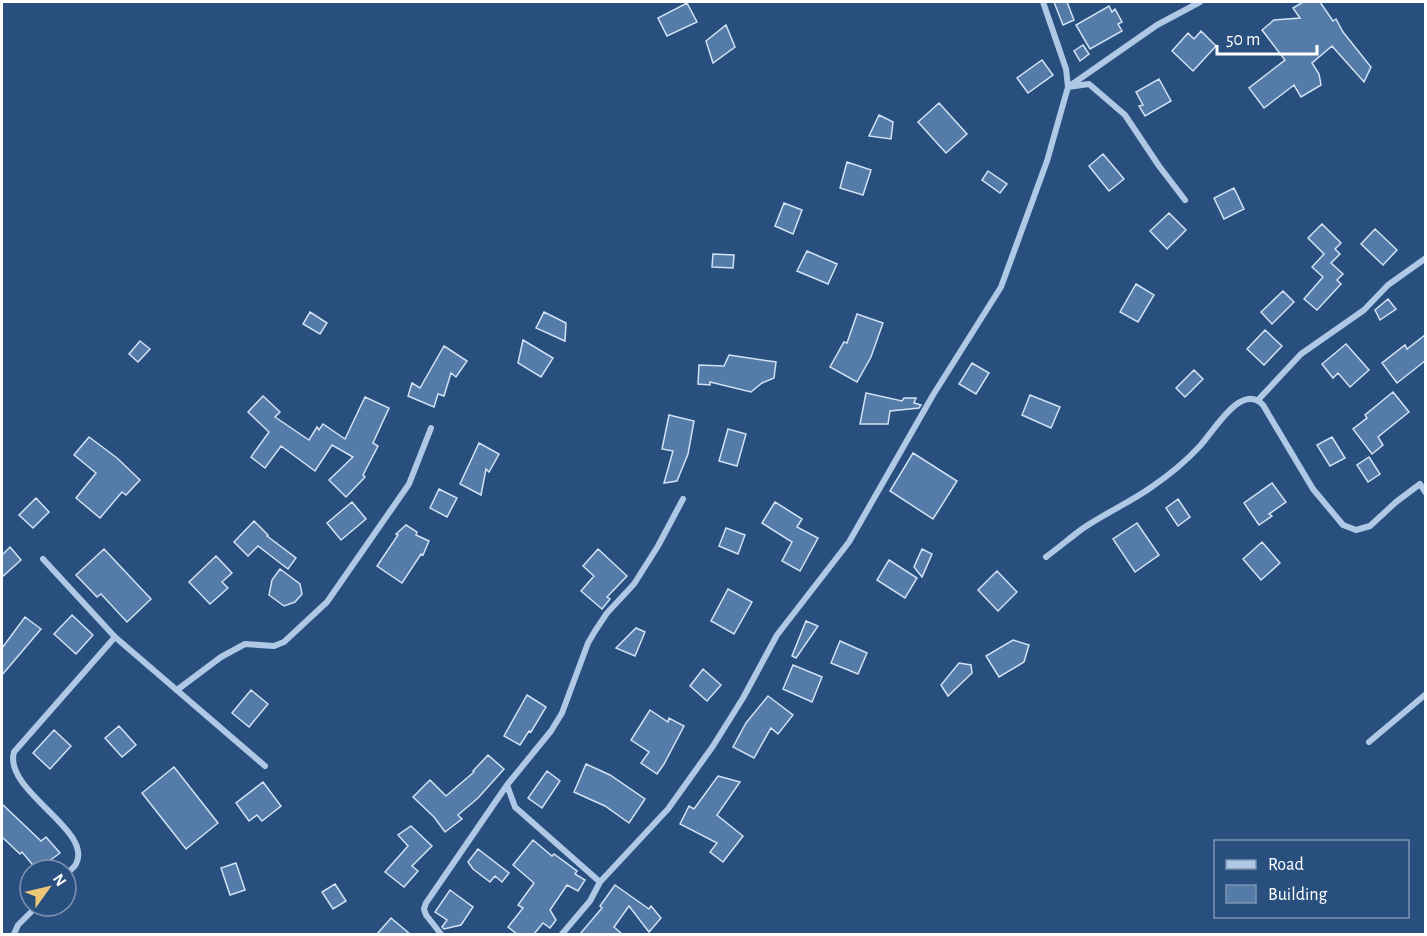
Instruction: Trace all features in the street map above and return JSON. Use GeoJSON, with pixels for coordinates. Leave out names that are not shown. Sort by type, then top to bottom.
{"type":"FeatureCollection","features":[{"type":"Feature","properties":{"kind":"street"},"geometry":{"type":"LineString","coordinates":[[562,934],[590,901],[600,882],[668,809],[713,746],[743,698],[777,635],[849,542],[933,395],[1001,287],[1047,161],[1068,87],[1066,69],[1043,2]]}},
{"type":"Feature","properties":{"kind":"street"},"geometry":{"type":"LineString","coordinates":[[1068,87],[1157,25],[1200,2]]}},
{"type":"Feature","properties":{"kind":"street"},"geometry":{"type":"LineString","coordinates":[[1068,87],[1089,84],[1125,116],[1185,200]]}},
{"type":"Feature","properties":{"kind":"street"},"geometry":{"type":"LineString","coordinates":[[1258,400],[1300,354],[1364,310],[1388,285],[1425,258]]}},
{"type":"Feature","properties":{"kind":"street"},"geometry":{"type":"LineString","coordinates":[[1046,557],[1083,528],[1155,486],[1198,448],[1229,409],[1251,397],[1258,400],[1313,489],[1349,529],[1356,530],[1370,526],[1396,502],[1423,482],[1425,493]]}},
{"type":"Feature","properties":{"kind":"street"},"geometry":{"type":"LineString","coordinates":[[177,690],[221,657],[245,644],[274,646],[284,642],[327,602],[409,484],[431,428]]}},
{"type":"Feature","properties":{"kind":"street"},"geometry":{"type":"LineString","coordinates":[[438,933],[426,915],[424,909],[426,903],[507,785],[551,731],[562,713],[588,643],[607,613],[634,584],[658,546],[683,499]]}},
{"type":"Feature","properties":{"kind":"street"},"geometry":{"type":"LineString","coordinates":[[43,559],[115,637],[265,766]]}},
{"type":"Feature","properties":{"kind":"street"},"geometry":{"type":"LineString","coordinates":[[77,858],[74,839],[22,782],[12,759],[14,752],[115,637]]}},
{"type":"Feature","properties":{"kind":"street"},"geometry":{"type":"LineString","coordinates":[[1370,742],[1425,694]]}},
{"type":"Feature","properties":{"kind":"street"},"geometry":{"type":"LineString","coordinates":[[507,785],[515,807],[600,882]]}},
{"type":"Feature","properties":{"kind":"street"},"geometry":{"type":"LineString","coordinates":[[14,934],[25,918]]}},
{"type":"Feature","properties":{"kind":"building"},"geometry":{"type":"Polygon","coordinates":[[[1054,2],[1067,2],[1074,20],[1063,25],[1054,2]]]}},
{"type":"Feature","properties":{"kind":"building"},"geometry":{"type":"Polygon","coordinates":[[[1303,2],[1320,2],[1333,21],[1336,19],[1343,32],[1371,67],[1364,82],[1332,46],[1312,63],[1319,74],[1321,85],[1301,97],[1294,85],[1264,108],[1249,88],[1285,60],[1262,30],[1274,20],[1300,18],[1293,8],[1303,2]]]}},
{"type":"Feature","properties":{"kind":"building"},"geometry":{"type":"Polygon","coordinates":[[[687,3],[697,22],[667,36],[658,18],[687,3]]]}},
{"type":"Feature","properties":{"kind":"building"},"geometry":{"type":"Polygon","coordinates":[[[1109,6],[1112,12],[1115,9],[1122,22],[1118,24],[1122,31],[1090,49],[1076,25],[1109,6]]]}},
{"type":"Feature","properties":{"kind":"building"},"geometry":{"type":"Polygon","coordinates":[[[726,25],[735,47],[713,63],[706,41],[726,25]]]}},
{"type":"Feature","properties":{"kind":"building"},"geometry":{"type":"Polygon","coordinates":[[[1201,31],[1216,46],[1193,71],[1172,51],[1188,33],[1194,39],[1201,31]]]}},
{"type":"Feature","properties":{"kind":"building"},"geometry":{"type":"Polygon","coordinates":[[[1083,45],[1089,54],[1080,61],[1074,51],[1083,45]]]}},
{"type":"Feature","properties":{"kind":"building"},"geometry":{"type":"Polygon","coordinates":[[[1042,60],[1053,75],[1028,93],[1017,78],[1042,60]]]}},
{"type":"Feature","properties":{"kind":"building"},"geometry":{"type":"Polygon","coordinates":[[[1159,79],[1171,101],[1145,116],[1139,106],[1143,105],[1136,92],[1159,79]]]}},
{"type":"Feature","properties":{"kind":"building"},"geometry":{"type":"Polygon","coordinates":[[[939,103],[967,134],[946,153],[918,122],[939,103]]]}},
{"type":"Feature","properties":{"kind":"building"},"geometry":{"type":"Polygon","coordinates":[[[879,115],[893,122],[891,139],[869,136],[879,115]]]}},
{"type":"Feature","properties":{"kind":"building"},"geometry":{"type":"Polygon","coordinates":[[[1103,154],[1124,179],[1109,191],[1089,166],[1103,154]]]}},
{"type":"Feature","properties":{"kind":"building"},"geometry":{"type":"Polygon","coordinates":[[[847,162],[871,170],[863,195],[840,188],[847,162]]]}},
{"type":"Feature","properties":{"kind":"building"},"geometry":{"type":"Polygon","coordinates":[[[988,171],[1007,184],[1000,193],[982,180],[988,171]]]}},
{"type":"Feature","properties":{"kind":"building"},"geometry":{"type":"Polygon","coordinates":[[[1234,188],[1244,209],[1224,219],[1214,198],[1234,188]]]}},
{"type":"Feature","properties":{"kind":"building"},"geometry":{"type":"Polygon","coordinates":[[[784,203],[802,210],[793,234],[775,226],[784,203]]]}},
{"type":"Feature","properties":{"kind":"building"},"geometry":{"type":"Polygon","coordinates":[[[1169,213],[1186,230],[1167,249],[1150,231],[1169,213]]]}},
{"type":"Feature","properties":{"kind":"building"},"geometry":{"type":"Polygon","coordinates":[[[1322,224],[1341,243],[1335,249],[1340,254],[1331,263],[1343,274],[1337,280],[1341,284],[1317,310],[1304,299],[1323,277],[1312,267],[1324,254],[1308,238],[1322,224]]]}},
{"type":"Feature","properties":{"kind":"building"},"geometry":{"type":"Polygon","coordinates":[[[1375,229],[1397,250],[1383,265],[1361,244],[1375,229]]]}},
{"type":"Feature","properties":{"kind":"building"},"geometry":{"type":"Polygon","coordinates":[[[807,251],[837,264],[828,284],[797,271],[807,251]]]}},
{"type":"Feature","properties":{"kind":"building"},"geometry":{"type":"Polygon","coordinates":[[[713,254],[734,255],[733,268],[712,267],[713,254]]]}},
{"type":"Feature","properties":{"kind":"building"},"geometry":{"type":"Polygon","coordinates":[[[1136,284],[1154,295],[1138,322],[1120,312],[1136,284]]]}},
{"type":"Feature","properties":{"kind":"building"},"geometry":{"type":"Polygon","coordinates":[[[1283,291],[1294,302],[1272,324],[1261,312],[1283,291]]]}},
{"type":"Feature","properties":{"kind":"building"},"geometry":{"type":"Polygon","coordinates":[[[1388,299],[1396,309],[1380,320],[1375,310],[1388,299]]]}},
{"type":"Feature","properties":{"kind":"building"},"geometry":{"type":"Polygon","coordinates":[[[310,312],[327,323],[320,334],[303,324],[310,312]]]}},
{"type":"Feature","properties":{"kind":"building"},"geometry":{"type":"Polygon","coordinates":[[[544,312],[566,323],[565,341],[536,328],[544,312]]]}},
{"type":"Feature","properties":{"kind":"building"},"geometry":{"type":"Polygon","coordinates":[[[857,314],[883,323],[871,357],[857,382],[830,367],[844,342],[847,343],[857,314]]]}},
{"type":"Feature","properties":{"kind":"building"},"geometry":{"type":"Polygon","coordinates":[[[1265,330],[1282,346],[1264,365],[1247,349],[1265,330]]]}},
{"type":"Feature","properties":{"kind":"building"},"geometry":{"type":"Polygon","coordinates":[[[1425,335],[1425,361],[1397,383],[1382,363],[1405,345],[1407,349],[1425,335]]]}},
{"type":"Feature","properties":{"kind":"building"},"geometry":{"type":"Polygon","coordinates":[[[523,340],[553,358],[541,377],[518,363],[523,340]]]}},
{"type":"Feature","properties":{"kind":"building"},"geometry":{"type":"Polygon","coordinates":[[[140,341],[150,349],[138,362],[129,354],[140,341]]]}},
{"type":"Feature","properties":{"kind":"building"},"geometry":{"type":"Polygon","coordinates":[[[1346,344],[1369,370],[1350,387],[1338,373],[1333,378],[1322,364],[1346,344]]]}},
{"type":"Feature","properties":{"kind":"building"},"geometry":{"type":"Polygon","coordinates":[[[444,346],[467,361],[456,377],[451,373],[444,396],[438,394],[434,407],[408,396],[412,383],[420,388],[444,346]]]}},
{"type":"Feature","properties":{"kind":"building"},"geometry":{"type":"Polygon","coordinates":[[[729,355],[776,362],[774,378],[762,383],[751,392],[710,382],[710,385],[698,384],[699,365],[724,366],[729,355]]]}},
{"type":"Feature","properties":{"kind":"building"},"geometry":{"type":"Polygon","coordinates":[[[972,363],[989,373],[976,394],[959,384],[972,363]]]}},
{"type":"Feature","properties":{"kind":"building"},"geometry":{"type":"Polygon","coordinates":[[[1194,370],[1203,379],[1185,397],[1176,388],[1194,370]]]}},
{"type":"Feature","properties":{"kind":"building"},"geometry":{"type":"Polygon","coordinates":[[[1393,392],[1409,412],[1378,437],[1383,445],[1372,454],[1353,429],[1367,418],[1365,415],[1393,392]]]}},
{"type":"Feature","properties":{"kind":"building"},"geometry":{"type":"Polygon","coordinates":[[[866,393],[902,401],[904,398],[916,398],[914,403],[921,405],[919,408],[890,411],[888,424],[860,424],[866,393]]]}},
{"type":"Feature","properties":{"kind":"building"},"geometry":{"type":"Polygon","coordinates":[[[1030,395],[1060,407],[1051,428],[1022,415],[1030,395]]]}},
{"type":"Feature","properties":{"kind":"building"},"geometry":{"type":"Polygon","coordinates":[[[263,396],[280,412],[275,417],[309,440],[317,427],[319,430],[323,424],[345,439],[365,397],[389,408],[373,443],[378,446],[363,475],[365,477],[346,497],[329,480],[353,457],[332,445],[315,471],[281,446],[265,468],[251,457],[269,432],[248,412],[263,396]]]}},
{"type":"Feature","properties":{"kind":"building"},"geometry":{"type":"Polygon","coordinates":[[[669,415],[694,421],[688,454],[677,481],[664,483],[673,451],[662,449],[669,415]]]}},
{"type":"Feature","properties":{"kind":"building"},"geometry":{"type":"Polygon","coordinates":[[[728,429],[746,434],[737,466],[719,461],[728,429]]]}},
{"type":"Feature","properties":{"kind":"building"},"geometry":{"type":"Polygon","coordinates":[[[89,437],[117,458],[140,480],[126,495],[122,492],[100,518],[76,498],[96,473],[74,455],[89,437]]]}},
{"type":"Feature","properties":{"kind":"building"},"geometry":{"type":"Polygon","coordinates":[[[1332,437],[1345,458],[1330,466],[1317,445],[1332,437]]]}},
{"type":"Feature","properties":{"kind":"building"},"geometry":{"type":"Polygon","coordinates":[[[479,443],[499,454],[489,472],[486,469],[481,495],[460,484],[479,443]]]}},
{"type":"Feature","properties":{"kind":"building"},"geometry":{"type":"Polygon","coordinates":[[[913,453],[957,481],[933,519],[890,491],[913,453]]]}},
{"type":"Feature","properties":{"kind":"building"},"geometry":{"type":"Polygon","coordinates":[[[1369,457],[1380,474],[1368,482],[1357,465],[1369,457]]]}},
{"type":"Feature","properties":{"kind":"building"},"geometry":{"type":"Polygon","coordinates":[[[1272,483],[1286,502],[1269,514],[1272,516],[1259,525],[1244,503],[1272,483]]]}},
{"type":"Feature","properties":{"kind":"building"},"geometry":{"type":"Polygon","coordinates":[[[439,489],[457,498],[447,517],[430,508],[439,489]]]}},
{"type":"Feature","properties":{"kind":"building"},"geometry":{"type":"Polygon","coordinates":[[[36,498],[49,512],[33,528],[19,515],[36,498]]]}},
{"type":"Feature","properties":{"kind":"building"},"geometry":{"type":"Polygon","coordinates":[[[1178,499],[1190,517],[1178,526],[1166,508],[1178,499]]]}},
{"type":"Feature","properties":{"kind":"building"},"geometry":{"type":"Polygon","coordinates":[[[352,502],[366,519],[341,540],[327,523],[352,502]]]}},
{"type":"Feature","properties":{"kind":"building"},"geometry":{"type":"Polygon","coordinates":[[[775,502],[802,519],[797,527],[818,538],[800,571],[782,561],[792,542],[762,523],[775,502]]]}},
{"type":"Feature","properties":{"kind":"building"},"geometry":{"type":"Polygon","coordinates":[[[254,521],[267,536],[296,558],[288,569],[258,546],[248,556],[234,542],[254,521]]]}},
{"type":"Feature","properties":{"kind":"building"},"geometry":{"type":"Polygon","coordinates":[[[1137,523],[1159,555],[1135,572],[1113,539],[1137,523]]]}},
{"type":"Feature","properties":{"kind":"building"},"geometry":{"type":"Polygon","coordinates":[[[406,525],[417,532],[416,535],[429,541],[423,555],[421,554],[402,583],[377,566],[398,535],[396,534],[406,525]]]}},
{"type":"Feature","properties":{"kind":"building"},"geometry":{"type":"Polygon","coordinates":[[[726,528],[745,535],[738,554],[719,546],[726,528]]]}},
{"type":"Feature","properties":{"kind":"building"},"geometry":{"type":"Polygon","coordinates":[[[1262,542],[1280,563],[1261,580],[1243,559],[1262,542]]]}},
{"type":"Feature","properties":{"kind":"building"},"geometry":{"type":"Polygon","coordinates":[[[10,547],[21,560],[2,577],[2,555],[10,547]]]}},
{"type":"Feature","properties":{"kind":"building"},"geometry":{"type":"Polygon","coordinates":[[[104,549],[151,599],[127,622],[101,594],[97,597],[76,575],[104,549]]]}},
{"type":"Feature","properties":{"kind":"building"},"geometry":{"type":"Polygon","coordinates":[[[598,549],[627,576],[607,597],[610,599],[602,609],[581,591],[594,576],[583,566],[598,549]]]}},
{"type":"Feature","properties":{"kind":"building"},"geometry":{"type":"Polygon","coordinates":[[[922,549],[932,554],[922,577],[914,567],[922,549]]]}},
{"type":"Feature","properties":{"kind":"building"},"geometry":{"type":"Polygon","coordinates":[[[216,556],[232,573],[222,582],[228,588],[210,604],[189,582],[216,556]]]}},
{"type":"Feature","properties":{"kind":"building"},"geometry":{"type":"Polygon","coordinates":[[[889,560],[917,578],[905,598],[877,580],[889,560]]]}},
{"type":"Feature","properties":{"kind":"building"},"geometry":{"type":"Polygon","coordinates":[[[280,569],[300,584],[302,594],[295,602],[284,606],[269,595],[272,580],[280,569]]]}},
{"type":"Feature","properties":{"kind":"building"},"geometry":{"type":"Polygon","coordinates":[[[997,571],[1017,592],[998,611],[978,590],[997,571]]]}},
{"type":"Feature","properties":{"kind":"building"},"geometry":{"type":"Polygon","coordinates":[[[728,589],[752,602],[734,634],[711,621],[728,589]]]}},
{"type":"Feature","properties":{"kind":"building"},"geometry":{"type":"Polygon","coordinates":[[[72,615],[93,635],[76,654],[54,634],[72,615]]]}},
{"type":"Feature","properties":{"kind":"building"},"geometry":{"type":"Polygon","coordinates":[[[25,617],[41,629],[2,675],[2,648],[25,617]]]}},
{"type":"Feature","properties":{"kind":"building"},"geometry":{"type":"Polygon","coordinates":[[[806,621],[818,626],[796,658],[792,656],[806,621]]]}},
{"type":"Feature","properties":{"kind":"building"},"geometry":{"type":"Polygon","coordinates":[[[636,628],[645,632],[635,656],[616,648],[636,628]]]}},
{"type":"Feature","properties":{"kind":"building"},"geometry":{"type":"Polygon","coordinates":[[[1013,640],[1029,645],[1024,662],[999,677],[986,656],[1013,640]]]}},
{"type":"Feature","properties":{"kind":"building"},"geometry":{"type":"Polygon","coordinates":[[[840,641],[867,653],[858,674],[831,663],[840,641]]]}},
{"type":"Feature","properties":{"kind":"building"},"geometry":{"type":"Polygon","coordinates":[[[959,663],[971,665],[972,673],[948,696],[941,685],[959,663]]]}},
{"type":"Feature","properties":{"kind":"building"},"geometry":{"type":"Polygon","coordinates":[[[793,665],[822,677],[812,702],[783,689],[793,665]]]}},
{"type":"Feature","properties":{"kind":"building"},"geometry":{"type":"Polygon","coordinates":[[[703,669],[721,685],[707,701],[690,686],[703,669]]]}},
{"type":"Feature","properties":{"kind":"building"},"geometry":{"type":"Polygon","coordinates":[[[251,690],[268,704],[249,727],[232,713],[251,690]]]}},
{"type":"Feature","properties":{"kind":"building"},"geometry":{"type":"Polygon","coordinates":[[[527,695],[546,707],[520,745],[504,736],[527,695]]]}},
{"type":"Feature","properties":{"kind":"building"},"geometry":{"type":"Polygon","coordinates":[[[768,696],[793,715],[778,734],[771,728],[754,758],[733,747],[746,723],[768,696]]]}},
{"type":"Feature","properties":{"kind":"building"},"geometry":{"type":"Polygon","coordinates":[[[650,710],[668,722],[669,718],[684,726],[657,774],[641,763],[649,752],[631,740],[650,710]]]}},
{"type":"Feature","properties":{"kind":"building"},"geometry":{"type":"Polygon","coordinates":[[[119,726],[136,745],[122,757],[105,738],[119,726]]]}},
{"type":"Feature","properties":{"kind":"building"},"geometry":{"type":"Polygon","coordinates":[[[54,730],[71,746],[50,769],[33,753],[54,730]]]}},
{"type":"Feature","properties":{"kind":"building"},"geometry":{"type":"Polygon","coordinates":[[[488,755],[504,769],[478,798],[458,815],[462,819],[445,832],[434,817],[413,797],[430,780],[446,796],[474,772],[488,755]]]}},
{"type":"Feature","properties":{"kind":"building"},"geometry":{"type":"Polygon","coordinates":[[[586,764],[610,775],[645,799],[629,823],[605,806],[574,792],[586,764]]]}},
{"type":"Feature","properties":{"kind":"building"},"geometry":{"type":"Polygon","coordinates":[[[174,767],[218,823],[186,849],[142,793],[174,767]]]}},
{"type":"Feature","properties":{"kind":"building"},"geometry":{"type":"Polygon","coordinates":[[[547,771],[560,781],[542,808],[528,798],[547,771]]]}},
{"type":"Feature","properties":{"kind":"building"},"geometry":{"type":"Polygon","coordinates":[[[718,776],[740,782],[717,815],[743,836],[723,862],[710,852],[717,843],[680,824],[689,806],[694,809],[718,776]]]}},
{"type":"Feature","properties":{"kind":"building"},"geometry":{"type":"Polygon","coordinates":[[[263,782],[281,806],[262,821],[257,815],[249,821],[236,803],[263,782]]]}},
{"type":"Feature","properties":{"kind":"building"},"geometry":{"type":"Polygon","coordinates":[[[2,804],[41,841],[46,837],[60,853],[53,858],[27,858],[2,837],[2,804]]]}},
{"type":"Feature","properties":{"kind":"building"},"geometry":{"type":"Polygon","coordinates":[[[411,826],[432,846],[412,866],[418,871],[404,887],[385,872],[408,846],[398,835],[411,826]]]}},
{"type":"Feature","properties":{"kind":"building"},"geometry":{"type":"Polygon","coordinates":[[[533,840],[552,856],[554,854],[577,871],[575,874],[585,880],[578,891],[567,885],[550,910],[556,920],[550,928],[543,923],[534,934],[517,934],[508,927],[523,908],[518,905],[534,883],[513,865],[533,840]]]}},
{"type":"Feature","properties":{"kind":"building"},"geometry":{"type":"Polygon","coordinates":[[[478,849],[509,873],[502,882],[495,876],[490,882],[473,869],[468,862],[478,849]]]}},
{"type":"Feature","properties":{"kind":"building"},"geometry":{"type":"Polygon","coordinates":[[[236,863],[245,890],[230,895],[221,868],[236,863]]]}},
{"type":"Feature","properties":{"kind":"building"},"geometry":{"type":"Polygon","coordinates":[[[335,884],[346,901],[333,909],[322,892],[335,884]]]}},
{"type":"Feature","properties":{"kind":"building"},"geometry":{"type":"Polygon","coordinates":[[[615,885],[649,909],[651,906],[661,918],[649,932],[629,906],[614,927],[622,934],[580,934],[602,908],[600,906],[615,885]]]}},
{"type":"Feature","properties":{"kind":"building"},"geometry":{"type":"Polygon","coordinates":[[[450,890],[473,907],[461,925],[444,929],[442,927],[447,920],[435,912],[450,890]]]}},
{"type":"Feature","properties":{"kind":"building"},"geometry":{"type":"Polygon","coordinates":[[[391,918],[410,934],[377,934],[391,918]]]}}]}
